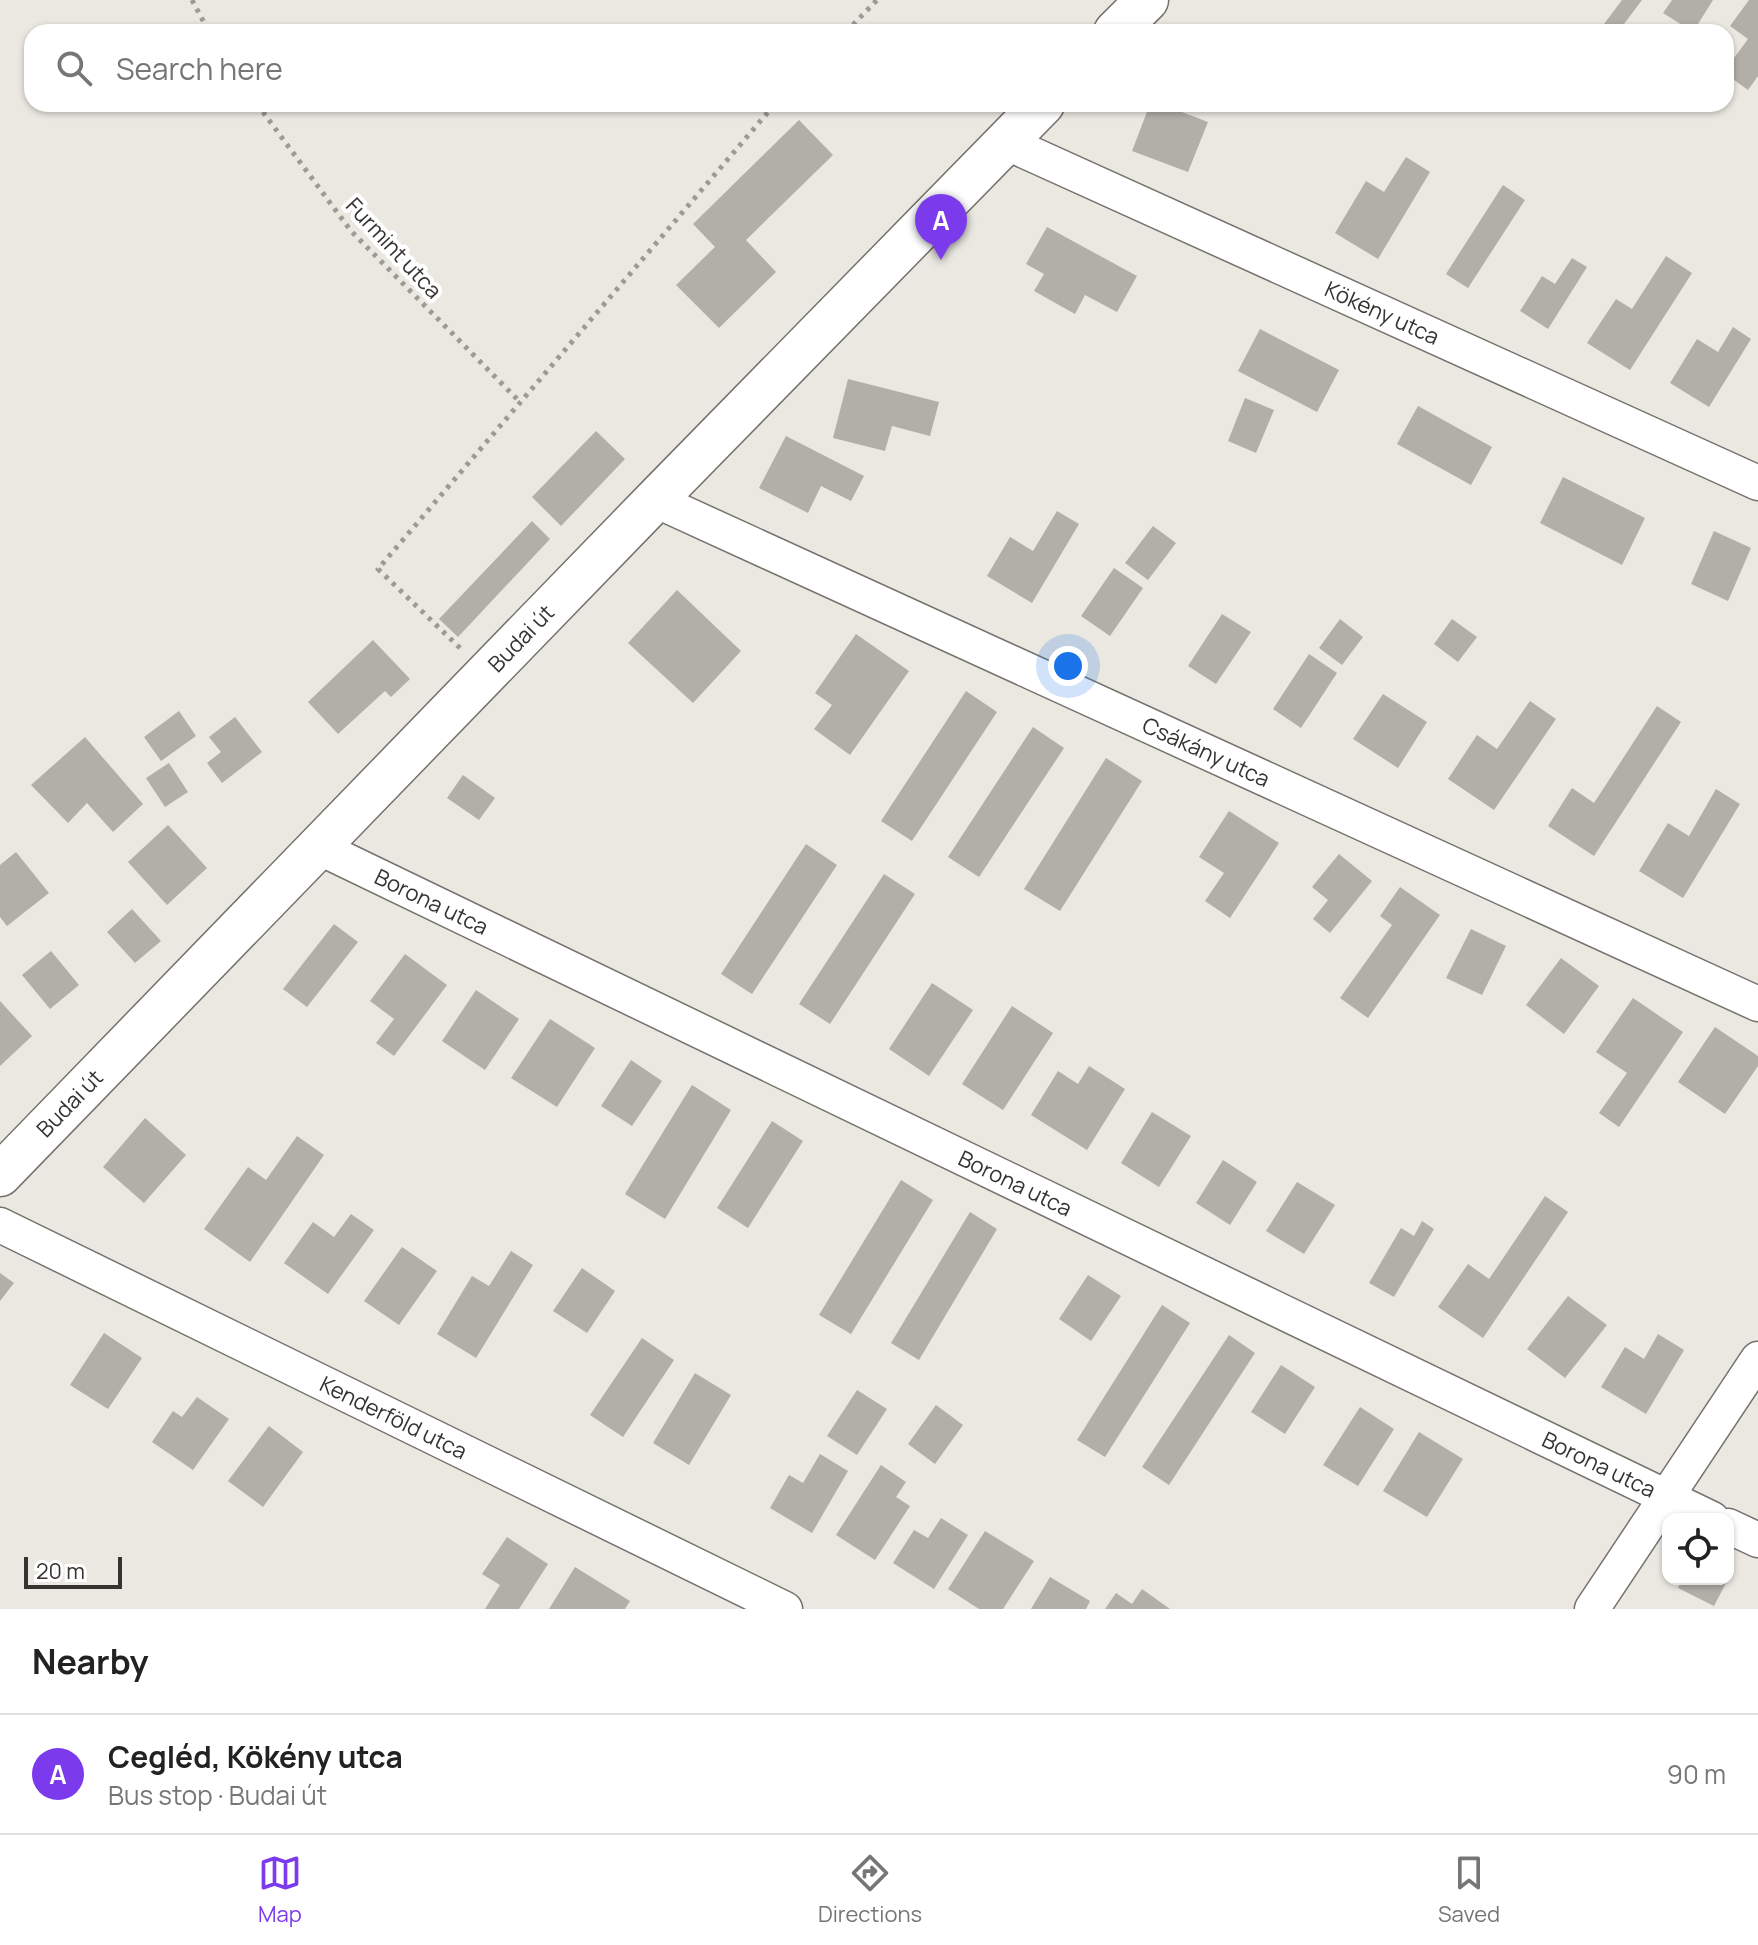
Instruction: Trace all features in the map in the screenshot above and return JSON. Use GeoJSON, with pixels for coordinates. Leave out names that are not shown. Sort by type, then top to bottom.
{"type":"FeatureCollection","features":[{"type":"Feature","properties":{"kind":"street"},"geometry":{"type":"LineString","coordinates":[[1123,24],[1147,0]]}},
{"type":"Feature","properties":{"kind":"street","name":"Budai út"},"geometry":{"type":"LineString","coordinates":[[0,1175],[1035,112]]}},
{"type":"Feature","properties":{"kind":"street","name":"Kökény utca"},"geometry":{"type":"LineString","coordinates":[[1005,142],[1758,483]]}},
{"type":"Feature","properties":{"kind":"street","name":"Csákány utca"},"geometry":{"type":"LineString","coordinates":[[655,500],[1758,1004]]}},
{"type":"Feature","properties":{"kind":"street","name":"Borona utca"},"geometry":{"type":"LineString","coordinates":[[318,847],[1699,1513]]}},
{"type":"Feature","properties":{"kind":"street","name":"Kenderföld utca"},"geometry":{"type":"LineString","coordinates":[[0,1225],[785,1609]]}},
{"type":"Feature","properties":{"kind":"street"},"geometry":{"type":"LineString","coordinates":[[1592,1609],[1758,1359]]}},
{"type":"Feature","properties":{"kind":"street"},"geometry":{"type":"LineString","coordinates":[[1734,1529],[1758,1540]]}},
{"type":"Feature","properties":{"kind":"path"},"geometry":{"type":"LineString","coordinates":[[192,0],[205,24]]}},
{"type":"Feature","properties":{"kind":"path"},"geometry":{"type":"LineString","coordinates":[[854,24],[877,0]]}},
{"type":"Feature","properties":{"kind":"path","name":"Furmint utca"},"geometry":{"type":"LineString","coordinates":[[263,112],[351,231],[520,402]]}},
{"type":"Feature","properties":{"kind":"path"},"geometry":{"type":"LineString","coordinates":[[486,674],[378,569],[768,112]]}},
{"type":"Feature","properties":{"kind":"building"},"geometry":{"type":"Polygon","coordinates":[[[1622,0],[1642,0],[1624,24],[1604,24],[1622,0]]]}},
{"type":"Feature","properties":{"kind":"building"},"geometry":{"type":"Polygon","coordinates":[[[1672,0],[1713,0],[1698,24],[1680,24],[1663,13],[1672,0]]]}},
{"type":"Feature","properties":{"kind":"building"},"geometry":{"type":"Polygon","coordinates":[[[1749,0],[1758,0],[1758,76],[1748,90],[1734,80],[1734,58],[1748,39],[1731,24],[1749,0]]]}},
{"type":"Feature","properties":{"kind":"building"},"geometry":{"type":"Polygon","coordinates":[[[1147,112],[1182,112],[1208,122],[1188,172],[1132,151],[1147,112]]]}},
{"type":"Feature","properties":{"kind":"building"},"geometry":{"type":"Polygon","coordinates":[[[799,120],[833,155],[746,240],[776,272],[719,328],[676,285],[715,247],[693,224],[799,120]]]}},
{"type":"Feature","properties":{"kind":"building"},"geometry":{"type":"Polygon","coordinates":[[[1406,157],[1430,172],[1378,259],[1335,233],[1366,181],[1384,192],[1406,157]]]}},
{"type":"Feature","properties":{"kind":"building"},"geometry":{"type":"Polygon","coordinates":[[[1503,185],[1525,200],[1468,288],[1446,274],[1503,185]]]}},
{"type":"Feature","properties":{"kind":"building"},"geometry":{"type":"Polygon","coordinates":[[[1047,227],[1137,276],[1117,312],[1085,295],[1075,314],[1034,291],[1044,274],[1026,264],[1047,227]]]}},
{"type":"Feature","properties":{"kind":"building"},"geometry":{"type":"Polygon","coordinates":[[[1666,256],[1692,273],[1630,370],[1587,343],[1616,299],[1632,309],[1666,256]]]}},
{"type":"Feature","properties":{"kind":"building"},"geometry":{"type":"Polygon","coordinates":[[[1572,258],[1587,267],[1548,329],[1520,311],[1542,276],[1555,284],[1572,258]]]}},
{"type":"Feature","properties":{"kind":"building"},"geometry":{"type":"Polygon","coordinates":[[[1733,327],[1751,339],[1709,407],[1670,383],[1697,339],[1718,352],[1733,327]]]}},
{"type":"Feature","properties":{"kind":"building"},"geometry":{"type":"Polygon","coordinates":[[[1260,329],[1339,370],[1317,412],[1238,371],[1260,329]]]}},
{"type":"Feature","properties":{"kind":"building"},"geometry":{"type":"Polygon","coordinates":[[[848,379],[939,402],[930,436],[892,426],[885,451],[833,438],[848,379]]]}},
{"type":"Feature","properties":{"kind":"building"},"geometry":{"type":"Polygon","coordinates":[[[1245,398],[1274,410],[1256,453],[1228,441],[1245,398]]]}},
{"type":"Feature","properties":{"kind":"building"},"geometry":{"type":"Polygon","coordinates":[[[1418,406],[1492,447],[1471,485],[1397,444],[1418,406]]]}},
{"type":"Feature","properties":{"kind":"building"},"geometry":{"type":"Polygon","coordinates":[[[596,431],[625,459],[561,526],[532,497],[596,431]]]}},
{"type":"Feature","properties":{"kind":"building"},"geometry":{"type":"Polygon","coordinates":[[[786,436],[864,476],[851,501],[821,486],[808,513],[759,488],[786,436]]]}},
{"type":"Feature","properties":{"kind":"building"},"geometry":{"type":"Polygon","coordinates":[[[1563,477],[1645,518],[1622,565],[1540,523],[1563,477]]]}},
{"type":"Feature","properties":{"kind":"building"},"geometry":{"type":"Polygon","coordinates":[[[1057,511],[1079,524],[1032,603],[987,576],[1010,537],[1033,551],[1057,511]]]}},
{"type":"Feature","properties":{"kind":"building"},"geometry":{"type":"Polygon","coordinates":[[[532,521],[550,539],[458,637],[439,619],[532,521]]]}},
{"type":"Feature","properties":{"kind":"building"},"geometry":{"type":"Polygon","coordinates":[[[1153,526],[1176,543],[1148,580],[1125,563],[1153,526]]]}},
{"type":"Feature","properties":{"kind":"building"},"geometry":{"type":"Polygon","coordinates":[[[1714,531],[1751,548],[1728,601],[1691,584],[1714,531]]]}},
{"type":"Feature","properties":{"kind":"building"},"geometry":{"type":"Polygon","coordinates":[[[1114,568],[1143,588],[1110,636],[1081,616],[1114,568]]]}},
{"type":"Feature","properties":{"kind":"building"},"geometry":{"type":"Polygon","coordinates":[[[677,590],[741,651],[693,703],[628,643],[677,590]]]}},
{"type":"Feature","properties":{"kind":"building"},"geometry":{"type":"Polygon","coordinates":[[[1222,614],[1251,632],[1216,684],[1188,666],[1222,614]]]}},
{"type":"Feature","properties":{"kind":"building"},"geometry":{"type":"Polygon","coordinates":[[[1340,619],[1363,637],[1342,665],[1319,648],[1340,619]]]}},
{"type":"Feature","properties":{"kind":"building"},"geometry":{"type":"Polygon","coordinates":[[[1452,619],[1477,637],[1458,662],[1434,644],[1452,619]]]}},
{"type":"Feature","properties":{"kind":"building"},"geometry":{"type":"Polygon","coordinates":[[[856,634],[909,671],[850,755],[814,729],[832,705],[815,693],[856,634]]]}},
{"type":"Feature","properties":{"kind":"building"},"geometry":{"type":"Polygon","coordinates":[[[373,640],[410,679],[391,697],[385,691],[338,734],[308,702],[373,640]]]}},
{"type":"Feature","properties":{"kind":"building"},"geometry":{"type":"Polygon","coordinates":[[[1309,654],[1337,673],[1301,728],[1273,709],[1309,654]]]}},
{"type":"Feature","properties":{"kind":"building"},"geometry":{"type":"Polygon","coordinates":[[[966,691],[997,712],[912,841],[881,821],[966,691]]]}},
{"type":"Feature","properties":{"kind":"building"},"geometry":{"type":"Polygon","coordinates":[[[1383,694],[1427,722],[1398,768],[1353,739],[1383,694]]]}},
{"type":"Feature","properties":{"kind":"building"},"geometry":{"type":"Polygon","coordinates":[[[1530,701],[1556,719],[1494,810],[1448,779],[1477,735],[1497,749],[1530,701]]]}},
{"type":"Feature","properties":{"kind":"building"},"geometry":{"type":"Polygon","coordinates":[[[1657,706],[1681,722],[1594,856],[1548,826],[1572,788],[1594,803],[1657,706]]]}},
{"type":"Feature","properties":{"kind":"building"},"geometry":{"type":"Polygon","coordinates":[[[179,711],[196,736],[161,761],[144,737],[179,711]]]}},
{"type":"Feature","properties":{"kind":"building"},"geometry":{"type":"Polygon","coordinates":[[[235,717],[262,752],[222,783],[207,763],[221,752],[209,737],[235,717]]]}},
{"type":"Feature","properties":{"kind":"building"},"geometry":{"type":"Polygon","coordinates":[[[1033,727],[1064,748],[979,877],[948,857],[1033,727]]]}},
{"type":"Feature","properties":{"kind":"building"},"geometry":{"type":"Polygon","coordinates":[[[85,737],[143,804],[113,832],[87,803],[68,823],[31,785],[85,737]]]}},
{"type":"Feature","properties":{"kind":"building"},"geometry":{"type":"Polygon","coordinates":[[[1106,758],[1142,781],[1060,911],[1024,889],[1106,758]]]}},
{"type":"Feature","properties":{"kind":"building"},"geometry":{"type":"Polygon","coordinates":[[[169,763],[188,792],[165,807],[146,778],[169,763]]]}},
{"type":"Feature","properties":{"kind":"building"},"geometry":{"type":"Polygon","coordinates":[[[463,775],[495,798],[479,820],[447,798],[463,775]]]}},
{"type":"Feature","properties":{"kind":"building"},"geometry":{"type":"Polygon","coordinates":[[[1716,789],[1740,804],[1683,898],[1639,871],[1668,823],[1689,836],[1716,789]]]}},
{"type":"Feature","properties":{"kind":"building"},"geometry":{"type":"Polygon","coordinates":[[[1229,811],[1279,843],[1230,918],[1205,901],[1224,873],[1199,857],[1229,811]]]}},
{"type":"Feature","properties":{"kind":"building"},"geometry":{"type":"Polygon","coordinates":[[[168,825],[207,868],[167,905],[128,862],[168,825]]]}},
{"type":"Feature","properties":{"kind":"building"},"geometry":{"type":"Polygon","coordinates":[[[806,844],[837,865],[752,994],[721,974],[806,844]]]}},
{"type":"Feature","properties":{"kind":"building"},"geometry":{"type":"Polygon","coordinates":[[[16,852],[49,893],[7,926],[0,917],[0,865],[16,852]]]}},
{"type":"Feature","properties":{"kind":"building"},"geometry":{"type":"Polygon","coordinates":[[[1339,854],[1372,881],[1330,933],[1313,919],[1328,900],[1312,887],[1339,854]]]}},
{"type":"Feature","properties":{"kind":"building"},"geometry":{"type":"Polygon","coordinates":[[[884,874],[915,894],[830,1024],[799,1004],[884,874]]]}},
{"type":"Feature","properties":{"kind":"building"},"geometry":{"type":"Polygon","coordinates":[[[1400,887],[1440,915],[1368,1018],[1340,998],[1392,925],[1380,916],[1400,887]]]}},
{"type":"Feature","properties":{"kind":"building"},"geometry":{"type":"Polygon","coordinates":[[[132,909],[161,941],[135,963],[107,932],[132,909]]]}},
{"type":"Feature","properties":{"kind":"building"},"geometry":{"type":"Polygon","coordinates":[[[334,924],[358,942],[307,1007],[283,989],[334,924]]]}},
{"type":"Feature","properties":{"kind":"building"},"geometry":{"type":"Polygon","coordinates":[[[1471,929],[1506,946],[1482,995],[1446,978],[1471,929]]]}},
{"type":"Feature","properties":{"kind":"building"},"geometry":{"type":"Polygon","coordinates":[[[51,951],[79,985],[50,1009],[22,975],[51,951]]]}},
{"type":"Feature","properties":{"kind":"building"},"geometry":{"type":"Polygon","coordinates":[[[405,954],[447,985],[394,1056],[376,1043],[394,1019],[370,1001],[405,954]]]}},
{"type":"Feature","properties":{"kind":"building"},"geometry":{"type":"Polygon","coordinates":[[[1561,958],[1599,986],[1564,1034],[1526,1005],[1561,958]]]}},
{"type":"Feature","properties":{"kind":"building"},"geometry":{"type":"Polygon","coordinates":[[[932,983],[973,1010],[929,1076],[889,1049],[932,983]]]}},
{"type":"Feature","properties":{"kind":"building"},"geometry":{"type":"Polygon","coordinates":[[[476,990],[519,1019],[485,1070],[442,1041],[476,990]]]}},
{"type":"Feature","properties":{"kind":"building"},"geometry":{"type":"Polygon","coordinates":[[[1633,998],[1683,1032],[1619,1127],[1599,1113],[1627,1073],[1596,1052],[1633,998]]]}},
{"type":"Feature","properties":{"kind":"building"},"geometry":{"type":"Polygon","coordinates":[[[0,1001],[32,1036],[0,1066],[0,1001]]]}},
{"type":"Feature","properties":{"kind":"building"},"geometry":{"type":"Polygon","coordinates":[[[1012,1006],[1053,1033],[1003,1110],[962,1084],[1012,1006]]]}},
{"type":"Feature","properties":{"kind":"building"},"geometry":{"type":"Polygon","coordinates":[[[550,1019],[595,1048],[557,1107],[511,1078],[550,1019]]]}},
{"type":"Feature","properties":{"kind":"building"},"geometry":{"type":"Polygon","coordinates":[[[1715,1027],[1758,1056],[1758,1066],[1725,1114],[1678,1082],[1715,1027]]]}},
{"type":"Feature","properties":{"kind":"building"},"geometry":{"type":"Polygon","coordinates":[[[631,1060],[662,1081],[632,1126],[601,1106],[631,1060]]]}},
{"type":"Feature","properties":{"kind":"building"},"geometry":{"type":"Polygon","coordinates":[[[1089,1066],[1125,1089],[1087,1150],[1031,1115],[1058,1071],[1078,1084],[1089,1066]]]}},
{"type":"Feature","properties":{"kind":"building"},"geometry":{"type":"Polygon","coordinates":[[[692,1085],[731,1110],[665,1219],[625,1194],[692,1085]]]}},
{"type":"Feature","properties":{"kind":"building"},"geometry":{"type":"Polygon","coordinates":[[[1152,1112],[1191,1136],[1159,1187],[1121,1163],[1152,1112]]]}},
{"type":"Feature","properties":{"kind":"building"},"geometry":{"type":"Polygon","coordinates":[[[145,1118],[186,1155],[144,1203],[103,1167],[145,1118]]]}},
{"type":"Feature","properties":{"kind":"building"},"geometry":{"type":"Polygon","coordinates":[[[772,1121],[803,1141],[748,1228],[717,1208],[772,1121]]]}},
{"type":"Feature","properties":{"kind":"building"},"geometry":{"type":"Polygon","coordinates":[[[297,1136],[324,1155],[250,1262],[204,1229],[248,1167],[266,1180],[297,1136]]]}},
{"type":"Feature","properties":{"kind":"building"},"geometry":{"type":"Polygon","coordinates":[[[1223,1160],[1257,1182],[1230,1225],[1196,1203],[1223,1160]]]}},
{"type":"Feature","properties":{"kind":"building"},"geometry":{"type":"Polygon","coordinates":[[[901,1180],[933,1200],[851,1334],[819,1315],[901,1180]]]}},
{"type":"Feature","properties":{"kind":"building"},"geometry":{"type":"Polygon","coordinates":[[[1297,1182],[1335,1205],[1304,1254],[1266,1231],[1297,1182]]]}},
{"type":"Feature","properties":{"kind":"building"},"geometry":{"type":"Polygon","coordinates":[[[1545,1196],[1568,1212],[1483,1338],[1438,1307],[1468,1264],[1489,1279],[1545,1196]]]}},
{"type":"Feature","properties":{"kind":"building"},"geometry":{"type":"Polygon","coordinates":[[[970,1212],[997,1229],[919,1360],[891,1343],[970,1212]]]}},
{"type":"Feature","properties":{"kind":"building"},"geometry":{"type":"Polygon","coordinates":[[[351,1214],[374,1230],[328,1294],[284,1263],[313,1222],[334,1237],[351,1214]]]}},
{"type":"Feature","properties":{"kind":"building"},"geometry":{"type":"Polygon","coordinates":[[[1422,1221],[1434,1229],[1394,1297],[1369,1283],[1401,1228],[1414,1236],[1422,1221]]]}},
{"type":"Feature","properties":{"kind":"building"},"geometry":{"type":"Polygon","coordinates":[[[402,1247],[437,1271],[399,1325],[364,1301],[402,1247]]]}},
{"type":"Feature","properties":{"kind":"building"},"geometry":{"type":"Polygon","coordinates":[[[511,1251],[533,1265],[476,1358],[437,1334],[472,1276],[489,1286],[511,1251]]]}},
{"type":"Feature","properties":{"kind":"building"},"geometry":{"type":"Polygon","coordinates":[[[582,1268],[615,1291],[587,1333],[553,1311],[582,1268]]]}},
{"type":"Feature","properties":{"kind":"building"},"geometry":{"type":"Polygon","coordinates":[[[0,1273],[14,1283],[0,1301],[0,1273]]]}},
{"type":"Feature","properties":{"kind":"building"},"geometry":{"type":"Polygon","coordinates":[[[1088,1275],[1121,1296],[1091,1341],[1059,1319],[1088,1275]]]}},
{"type":"Feature","properties":{"kind":"building"},"geometry":{"type":"Polygon","coordinates":[[[1568,1296],[1607,1325],[1565,1378],[1527,1349],[1568,1296]]]}},
{"type":"Feature","properties":{"kind":"building"},"geometry":{"type":"Polygon","coordinates":[[[1162,1305],[1190,1323],[1105,1457],[1077,1440],[1162,1305]]]}},
{"type":"Feature","properties":{"kind":"building"},"geometry":{"type":"Polygon","coordinates":[[[104,1333],[142,1358],[108,1409],[70,1385],[104,1333]]]}},
{"type":"Feature","properties":{"kind":"building"},"geometry":{"type":"Polygon","coordinates":[[[1658,1334],[1684,1350],[1646,1414],[1601,1387],[1625,1347],[1644,1359],[1658,1334]]]}},
{"type":"Feature","properties":{"kind":"building"},"geometry":{"type":"Polygon","coordinates":[[[1229,1335],[1255,1353],[1169,1485],[1142,1467],[1229,1335]]]}},
{"type":"Feature","properties":{"kind":"building"},"geometry":{"type":"Polygon","coordinates":[[[642,1338],[674,1360],[623,1437],[590,1415],[642,1338]]]}},
{"type":"Feature","properties":{"kind":"building"},"geometry":{"type":"Polygon","coordinates":[[[1281,1365],[1315,1387],[1285,1434],[1251,1412],[1281,1365]]]}},
{"type":"Feature","properties":{"kind":"building"},"geometry":{"type":"Polygon","coordinates":[[[695,1373],[731,1395],[689,1465],[653,1443],[695,1373]]]}},
{"type":"Feature","properties":{"kind":"building"},"geometry":{"type":"Polygon","coordinates":[[[857,1390],[887,1409],[857,1455],[827,1436],[857,1390]]]}},
{"type":"Feature","properties":{"kind":"building"},"geometry":{"type":"Polygon","coordinates":[[[197,1397],[229,1419],[193,1470],[152,1442],[173,1411],[182,1417],[197,1397]]]}},
{"type":"Feature","properties":{"kind":"building"},"geometry":{"type":"Polygon","coordinates":[[[936,1405],[963,1425],[935,1464],[908,1444],[936,1405]]]}},
{"type":"Feature","properties":{"kind":"building"},"geometry":{"type":"Polygon","coordinates":[[[1360,1407],[1394,1429],[1358,1486],[1323,1465],[1360,1407]]]}},
{"type":"Feature","properties":{"kind":"building"},"geometry":{"type":"Polygon","coordinates":[[[269,1426],[303,1452],[263,1507],[228,1481],[269,1426]]]}},
{"type":"Feature","properties":{"kind":"building"},"geometry":{"type":"Polygon","coordinates":[[[1419,1432],[1463,1459],[1427,1517],[1383,1491],[1419,1432]]]}},
{"type":"Feature","properties":{"kind":"building"},"geometry":{"type":"Polygon","coordinates":[[[820,1454],[848,1471],[812,1533],[770,1508],[789,1475],[803,1483],[820,1454]]]}},
{"type":"Feature","properties":{"kind":"building"},"geometry":{"type":"Polygon","coordinates":[[[881,1465],[906,1482],[896,1497],[910,1506],[875,1560],[836,1535],[881,1465]]]}},
{"type":"Feature","properties":{"kind":"building"},"geometry":{"type":"Polygon","coordinates":[[[941,1518],[968,1535],[934,1589],[893,1563],[914,1530],[928,1538],[941,1518]]]}},
{"type":"Feature","properties":{"kind":"building"},"geometry":{"type":"Polygon","coordinates":[[[985,1531],[1034,1561],[1003,1609],[979,1609],[948,1589],[985,1531]]]}},
{"type":"Feature","properties":{"kind":"building"},"geometry":{"type":"Polygon","coordinates":[[[507,1537],[548,1564],[519,1609],[485,1609],[500,1585],[482,1574],[507,1537]]]}},
{"type":"Feature","properties":{"kind":"building"},"geometry":{"type":"Polygon","coordinates":[[[575,1567],[630,1601],[625,1609],[549,1609],[575,1567]]]}},
{"type":"Feature","properties":{"kind":"building"},"geometry":{"type":"Polygon","coordinates":[[[1050,1577],[1090,1601],[1086,1609],[1031,1609],[1050,1577]]]}},
{"type":"Feature","properties":{"kind":"building"},"geometry":{"type":"Polygon","coordinates":[[[1679,1585],[1725,1585],[1714,1606],[1678,1588],[1679,1585]]]}},
{"type":"Feature","properties":{"kind":"building"},"geometry":{"type":"Polygon","coordinates":[[[1142,1589],[1170,1609],[1105,1609],[1116,1593],[1132,1604],[1142,1589]]]}},
{"type":"Feature","properties":{"kind":"place","name":"Cegléd, Kökény utca"},"geometry":{"type":"Point","coordinates":[941,260]}}]}
